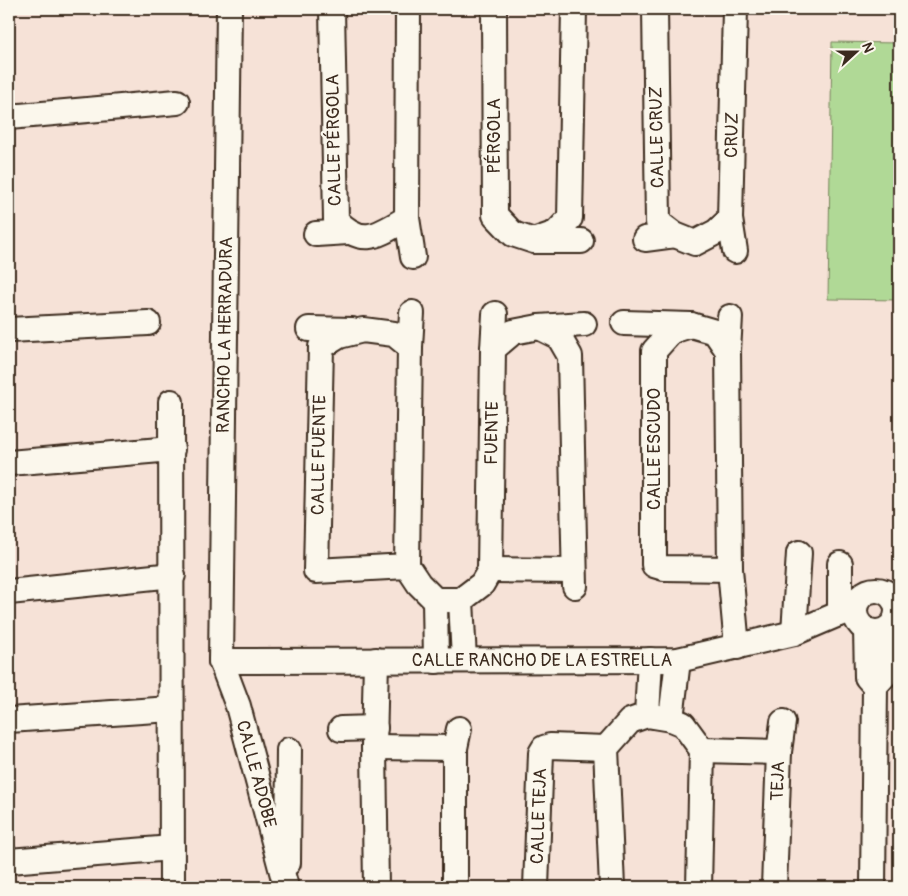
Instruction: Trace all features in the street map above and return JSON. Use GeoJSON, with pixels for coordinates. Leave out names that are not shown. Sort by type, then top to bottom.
{"type":"FeatureCollection","features":[{"type":"Feature","properties":{"kind":"street","name":"RANCHO LA HERRADURA"},"geometry":{"type":"LineString","coordinates":[[221,662],[229,9]]}},
{"type":"Feature","properties":{"kind":"street","name":"CALLE PÉRGOLA"},"geometry":{"type":"LineString","coordinates":[[332,9],[336,220],[348,232]]}},
{"type":"Feature","properties":{"kind":"street"},"geometry":{"type":"LineString","coordinates":[[408,9],[407,218],[412,257]]}},
{"type":"Feature","properties":{"kind":"street","name":"PÉRGOLA"},"geometry":{"type":"LineString","coordinates":[[494,9],[495,215],[497,243]]}},
{"type":"Feature","properties":{"kind":"street"},"geometry":{"type":"LineString","coordinates":[[534,241],[556,233],[570,218],[574,9]]}},
{"type":"Feature","properties":{"kind":"street","name":"CALLE CRUZ"},"geometry":{"type":"LineString","coordinates":[[655,9],[658,222],[685,239]]}},
{"type":"Feature","properties":{"kind":"street","name":"CRUZ"},"geometry":{"type":"LineString","coordinates":[[730,219],[735,9]]}},
{"type":"Feature","properties":{"kind":"street"},"geometry":{"type":"LineString","coordinates":[[9,117],[177,102]]}},
{"type":"Feature","properties":{"kind":"street"},"geometry":{"type":"LineString","coordinates":[[495,215],[513,234],[534,241],[581,241]]}},
{"type":"Feature","properties":{"kind":"street"},"geometry":{"type":"LineString","coordinates":[[316,234],[348,232],[363,237],[384,231],[407,218]]}},
{"type":"Feature","properties":{"kind":"street"},"geometry":{"type":"LineString","coordinates":[[645,239],[685,239],[716,232],[730,219]]}},
{"type":"Feature","properties":{"kind":"street"},"geometry":{"type":"LineString","coordinates":[[730,219],[735,250]]}},
{"type":"Feature","properties":{"kind":"street"},"geometry":{"type":"LineString","coordinates":[[412,313],[407,566],[419,584],[448,600],[464,660]]}},
{"type":"Feature","properties":{"kind":"street","name":"FUENTE"},"geometry":{"type":"LineString","coordinates":[[490,570],[495,314]]}},
{"type":"Feature","properties":{"kind":"street"},"geometry":{"type":"LineString","coordinates":[[730,317],[728,350],[730,569],[737,647]]}},
{"type":"Feature","properties":{"kind":"street"},"geometry":{"type":"LineString","coordinates":[[9,330],[148,323]]}},
{"type":"Feature","properties":{"kind":"street"},"geometry":{"type":"LineString","coordinates":[[624,323],[691,325],[715,332],[728,350]]}},
{"type":"Feature","properties":{"kind":"street"},"geometry":{"type":"LineString","coordinates":[[493,349],[513,332],[539,327],[584,324]]}},
{"type":"Feature","properties":{"kind":"street","name":"CALLE ESCUDO"},"geometry":{"type":"LineString","coordinates":[[691,325],[672,331],[654,351],[654,565],[664,568],[730,569]]}},
{"type":"Feature","properties":{"kind":"street"},"geometry":{"type":"LineString","coordinates":[[448,600],[482,584],[490,570],[574,579],[570,356],[559,337],[539,327]]}},
{"type":"Feature","properties":{"kind":"street"},"geometry":{"type":"LineString","coordinates":[[309,329],[363,330]]}},
{"type":"Feature","properties":{"kind":"street","name":"CALLE FUENTE"},"geometry":{"type":"LineString","coordinates":[[407,566],[316,571],[322,347],[339,336],[363,330],[394,334],[410,347]]}},
{"type":"Feature","properties":{"kind":"street"},"geometry":{"type":"LineString","coordinates":[[171,402],[173,575],[171,709],[172,887]]}},
{"type":"Feature","properties":{"kind":"street"},"geometry":{"type":"LineString","coordinates":[[9,463],[172,450]]}},
{"type":"Feature","properties":{"kind":"street"},"geometry":{"type":"LineString","coordinates":[[794,633],[799,554]]}},
{"type":"Feature","properties":{"kind":"street"},"geometry":{"type":"LineString","coordinates":[[840,564],[847,611],[866,630],[879,632],[891,627]]}},
{"type":"Feature","properties":{"kind":"street"},"geometry":{"type":"LineString","coordinates":[[9,592],[173,575]]}},
{"type":"Feature","properties":{"kind":"street"},"geometry":{"type":"LineString","coordinates":[[847,611],[861,596],[873,590],[886,592],[897,601],[897,615],[891,627],[885,676],[875,686]]}},
{"type":"Feature","properties":{"kind":"street"},"geometry":{"type":"LineString","coordinates":[[436,660],[448,600]]}},
{"type":"Feature","properties":{"kind":"street","name":"CALLE RANCHO DE LA ESTRELLA"},"geometry":{"type":"LineString","coordinates":[[221,662],[678,660],[794,633],[847,611]]}},
{"type":"Feature","properties":{"kind":"street"},"geometry":{"type":"LineString","coordinates":[[866,630],[867,677],[875,686],[873,887]]}},
{"type":"Feature","properties":{"kind":"street"},"geometry":{"type":"LineString","coordinates":[[376,660],[374,738],[376,887]]}},
{"type":"Feature","properties":{"kind":"street"},"geometry":{"type":"LineString","coordinates":[[647,716],[650,660]]}},
{"type":"Feature","properties":{"kind":"street"},"geometry":{"type":"LineString","coordinates":[[670,720],[678,660]]}},
{"type":"Feature","properties":{"kind":"street","name":"CALLE ADOBE"},"geometry":{"type":"LineString","coordinates":[[221,662],[238,706],[287,887]]}},
{"type":"Feature","properties":{"kind":"street"},"geometry":{"type":"LineString","coordinates":[[9,720],[171,709]]}},
{"type":"Feature","properties":{"kind":"street"},"geometry":{"type":"LineString","coordinates":[[612,887],[606,748],[630,721],[647,716],[682,724],[702,750],[700,887]]}},
{"type":"Feature","properties":{"kind":"street"},"geometry":{"type":"LineString","coordinates":[[779,752],[782,722]]}},
{"type":"Feature","properties":{"kind":"street"},"geometry":{"type":"LineString","coordinates":[[340,729],[374,738],[457,739],[455,887]]}},
{"type":"Feature","properties":{"kind":"street","name":"CALLE TEJA"},"geometry":{"type":"LineString","coordinates":[[536,887],[541,753],[544,748],[550,746],[606,748]]}},
{"type":"Feature","properties":{"kind":"street","name":"CALLE ADOBE"},"geometry":{"type":"LineString","coordinates":[[287,887],[289,750]]}},
{"type":"Feature","properties":{"kind":"street","name":"TEJA"},"geometry":{"type":"LineString","coordinates":[[702,750],[779,752],[774,887]]}},
{"type":"Feature","properties":{"kind":"street"},"geometry":{"type":"LineString","coordinates":[[9,860],[172,848]]}},
{"type":"Feature","properties":{"kind":"green space"},"geometry":{"type":"Polygon","coordinates":[[[844,9],[899,9],[899,12],[844,13],[844,9]]]}},
{"type":"Feature","properties":{"kind":"green space"},"geometry":{"type":"Polygon","coordinates":[[[832,42],[899,43],[899,300],[828,299],[832,42]]]}}]}
